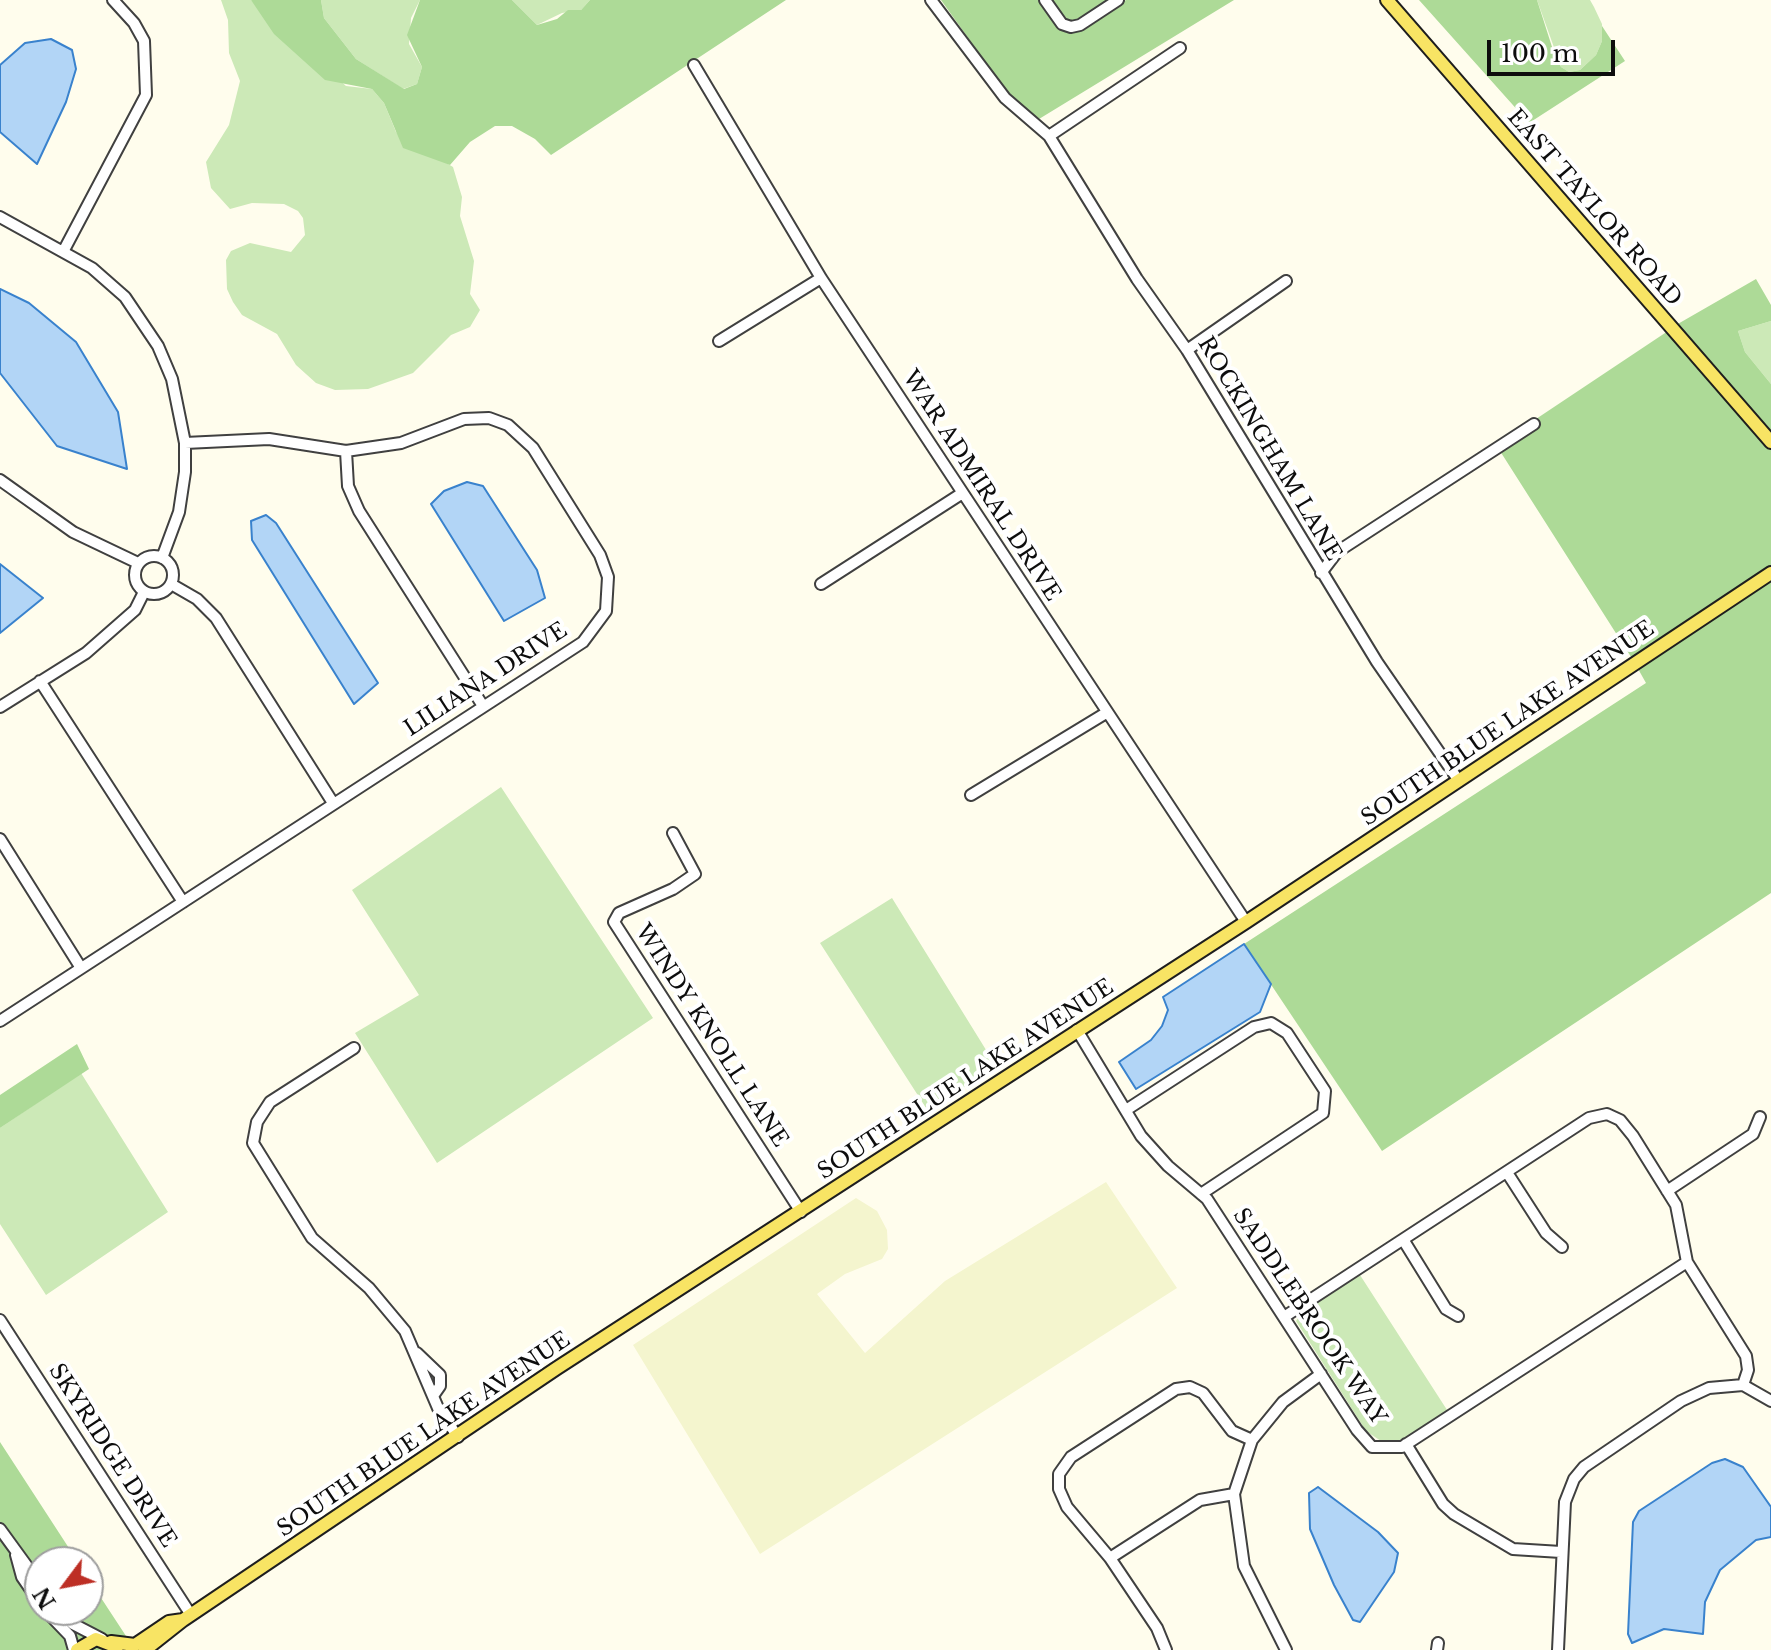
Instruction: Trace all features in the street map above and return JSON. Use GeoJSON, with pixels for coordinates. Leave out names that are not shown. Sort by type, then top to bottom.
{"type":"FeatureCollection","features":[{"type":"Feature","properties":{"kind":"main road","name":"EAST TAYLOR ROAD"},"geometry":{"type":"LineString","coordinates":[[1387,0],[1771,442]]}},
{"type":"Feature","properties":{"kind":"main road","name":"SOUTH BLUE LAKE AVENUE"},"geometry":{"type":"LineString","coordinates":[[145,1650],[187,1617],[557,1368],[1246,922],[1771,573]]}},
{"type":"Feature","properties":{"kind":"main road","name":"SOUTH BLUE LAKE AVENUE"},"geometry":{"type":"LineString","coordinates":[[75,1650],[89,1640],[135,1645],[169,1622],[187,1617]]}},
{"type":"Feature","properties":{"kind":"street"},"geometry":{"type":"LineString","coordinates":[[64,250],[146,95],[144,41],[134,23],[113,0]]}},
{"type":"Feature","properties":{"kind":"street","name":"ROCKINGHAM LANE"},"geometry":{"type":"LineString","coordinates":[[931,0],[1005,98],[1049,136],[1137,279],[1187,350],[1390,682],[1459,781]]}},
{"type":"Feature","properties":{"kind":"street"},"geometry":{"type":"LineString","coordinates":[[1045,0],[1062,24],[1071,27],[1080,25],[1118,0]]}},
{"type":"Feature","properties":{"kind":"street"},"geometry":{"type":"LineString","coordinates":[[1049,136],[1180,48]]}},
{"type":"Feature","properties":{"kind":"street","name":"WAR ADMIRAL DRIVE"},"geometry":{"type":"LineString","coordinates":[[694,65],[821,278],[1246,922]]}},
{"type":"Feature","properties":{"kind":"street"},"geometry":{"type":"LineString","coordinates":[[0,217],[92,268],[125,297],[158,346],[172,379],[185,443],[185,472],[179,512],[162,558]]}},
{"type":"Feature","properties":{"kind":"street"},"geometry":{"type":"LineString","coordinates":[[719,341],[821,278]]}},
{"type":"Feature","properties":{"kind":"street"},"geometry":{"type":"LineString","coordinates":[[1187,350],[1286,281]]}},
{"type":"Feature","properties":{"kind":"street","name":"LILIANA DRIVE"},"geometry":{"type":"LineString","coordinates":[[0,1021],[583,642],[596,629],[609,599],[608,577],[600,555],[533,448],[508,425],[489,418],[464,419],[401,443],[346,451],[269,439],[185,443]]}},
{"type":"Feature","properties":{"kind":"street"},"geometry":{"type":"LineString","coordinates":[[1321,573],[1337,552],[1534,424]]}},
{"type":"Feature","properties":{"kind":"street"},"geometry":{"type":"LineString","coordinates":[[346,451],[348,486],[359,511],[483,706]]}},
{"type":"Feature","properties":{"kind":"street"},"geometry":{"type":"LineString","coordinates":[[0,480],[73,532],[138,563]]}},
{"type":"Feature","properties":{"kind":"street"},"geometry":{"type":"LineString","coordinates":[[821,584],[961,494]]}},
{"type":"Feature","properties":{"kind":"street"},"geometry":{"type":"LineString","coordinates":[[149,556],[162,558],[173,572],[171,584],[156,595],[144,592],[135,582],[138,563],[149,556]]}},
{"type":"Feature","properties":{"kind":"street"},"geometry":{"type":"LineString","coordinates":[[171,584],[197,599],[216,618],[333,803]]}},
{"type":"Feature","properties":{"kind":"street"},"geometry":{"type":"LineString","coordinates":[[0,707],[86,653],[135,610],[144,592]]}},
{"type":"Feature","properties":{"kind":"street"},"geometry":{"type":"LineString","coordinates":[[40,681],[183,902]]}},
{"type":"Feature","properties":{"kind":"street"},"geometry":{"type":"LineString","coordinates":[[971,795],[1106,713]]}},
{"type":"Feature","properties":{"kind":"street","name":"WINDY KNOLL LANE"},"geometry":{"type":"LineString","coordinates":[[673,833],[695,874],[673,889],[619,913],[614,922],[801,1212]]}},
{"type":"Feature","properties":{"kind":"street"},"geometry":{"type":"LineString","coordinates":[[0,839],[81,968]]}},
{"type":"Feature","properties":{"kind":"street"},"geometry":{"type":"LineString","coordinates":[[1126,1110],[1254,1027],[1271,1023],[1287,1033],[1325,1091],[1323,1113],[1201,1194]]}},
{"type":"Feature","properties":{"kind":"street","name":"SADDLEBROOK WAY"},"geometry":{"type":"LineString","coordinates":[[1077,1030],[1141,1136],[1168,1166],[1201,1194],[1372,1447],[1384,1449],[1406,1444],[1687,1262]]}},
{"type":"Feature","properties":{"kind":"street"},"geometry":{"type":"LineString","coordinates":[[354,1048],[270,1102],[257,1122],[253,1143],[312,1238],[369,1288],[405,1331],[417,1353],[440,1375],[440,1386],[433,1396],[458,1437]]}},
{"type":"Feature","properties":{"kind":"street"},"geometry":{"type":"LineString","coordinates":[[1284,1317],[1508,1174],[1589,1118],[1607,1114],[1620,1120],[1633,1136],[1667,1191],[1681,1219],[1687,1262],[1746,1356],[1748,1370],[1743,1385]]}},
{"type":"Feature","properties":{"kind":"street"},"geometry":{"type":"LineString","coordinates":[[1667,1191],[1753,1134],[1760,1117]]}},
{"type":"Feature","properties":{"kind":"street"},"geometry":{"type":"LineString","coordinates":[[1508,1174],[1546,1233],[1562,1247]]}},
{"type":"Feature","properties":{"kind":"street"},"geometry":{"type":"LineString","coordinates":[[1404,1241],[1446,1309],[1458,1316]]}},
{"type":"Feature","properties":{"kind":"street","name":"SKYRIDGE DRIVE"},"geometry":{"type":"LineString","coordinates":[[0,1320],[187,1617]]}},
{"type":"Feature","properties":{"kind":"street"},"geometry":{"type":"LineString","coordinates":[[1286,1650],[1244,1566],[1234,1494],[1252,1440],[1283,1402],[1321,1374]]}},
{"type":"Feature","properties":{"kind":"street"},"geometry":{"type":"LineString","coordinates":[[1558,1650],[1565,1502],[1574,1479],[1584,1467],[1681,1401],[1709,1388],[1743,1385],[1771,1401]]}},
{"type":"Feature","properties":{"kind":"street"},"geometry":{"type":"LineString","coordinates":[[1166,1650],[1157,1628],[1110,1558],[1067,1507],[1059,1489],[1059,1474],[1071,1457],[1176,1389],[1190,1387],[1203,1393],[1232,1431],[1252,1440]]}},
{"type":"Feature","properties":{"kind":"street"},"geometry":{"type":"LineString","coordinates":[[1406,1444],[1443,1504],[1454,1514],[1513,1549],[1561,1552]]}},
{"type":"Feature","properties":{"kind":"street"},"geometry":{"type":"LineString","coordinates":[[1110,1558],[1200,1500],[1234,1494]]}},
{"type":"Feature","properties":{"kind":"street"},"geometry":{"type":"LineString","coordinates":[[0,1529],[24,1565]]}},
{"type":"Feature","properties":{"kind":"street"},"geometry":{"type":"LineString","coordinates":[[16,1555],[24,1580]]}},
{"type":"Feature","properties":{"kind":"street"},"geometry":{"type":"LineString","coordinates":[[60,1626],[70,1636],[75,1650]]}},
{"type":"Feature","properties":{"kind":"street"},"geometry":{"type":"LineString","coordinates":[[77,1626],[111,1644]]}},
{"type":"Feature","properties":{"kind":"green space"},"geometry":{"type":"Polygon","coordinates":[[[221,0],[251,0],[346,86],[372,89],[384,103],[396,132],[453,167],[462,197],[460,216],[474,261],[470,294],[480,310],[470,327],[451,335],[413,373],[368,389],[335,390],[316,383],[296,365],[277,334],[242,315],[233,302],[227,289],[226,260],[231,251],[250,243],[291,252],[305,235],[303,218],[298,211],[284,204],[252,203],[230,209],[211,188],[206,162],[229,125],[240,81],[229,53],[228,20],[221,0]]]}},
{"type":"Feature","properties":{"kind":"green space"},"geometry":{"type":"Polygon","coordinates":[[[251,0],[321,0],[324,18],[356,59],[404,89],[417,84],[422,67],[407,35],[420,0],[512,0],[537,25],[557,19],[568,10],[581,10],[590,0],[786,0],[551,155],[535,139],[512,126],[495,126],[470,142],[450,165],[403,148],[384,103],[372,89],[325,80],[274,34],[251,0]]]}},
{"type":"Feature","properties":{"kind":"green space"},"geometry":{"type":"Polygon","coordinates":[[[321,0],[420,0],[411,18],[409,44],[422,67],[417,84],[403,89],[356,59],[324,18],[321,0]]]}},
{"type":"Feature","properties":{"kind":"green space"},"geometry":{"type":"Polygon","coordinates":[[[512,0],[590,0],[581,10],[562,13],[537,25],[512,0]]]}},
{"type":"Feature","properties":{"kind":"green space"},"geometry":{"type":"Polygon","coordinates":[[[941,0],[1039,0],[1059,27],[1082,29],[1126,0],[1234,0],[1039,119],[1008,94],[941,0]]]}},
{"type":"Feature","properties":{"kind":"green space"},"geometry":{"type":"Polygon","coordinates":[[[1051,0],[1110,0],[1072,22],[1066,20],[1051,0]]]}},
{"type":"Feature","properties":{"kind":"green space"},"geometry":{"type":"Polygon","coordinates":[[[1419,0],[1537,0],[1561,67],[1569,72],[1580,70],[1596,55],[1602,41],[1602,26],[1625,61],[1529,123],[1419,0]]]}},
{"type":"Feature","properties":{"kind":"green space"},"geometry":{"type":"Polygon","coordinates":[[[1537,0],[1590,0],[1602,24],[1602,41],[1596,55],[1580,70],[1569,72],[1561,67],[1537,0]]]}},
{"type":"Feature","properties":{"kind":"green space"},"geometry":{"type":"Polygon","coordinates":[[[1756,279],[1771,305],[1771,321],[1738,331],[1745,352],[1771,384],[1771,435],[1676,325],[1756,279]]]}},
{"type":"Feature","properties":{"kind":"green space"},"geometry":{"type":"Polygon","coordinates":[[[1771,321],[1771,384],[1745,352],[1738,331],[1771,321]]]}},
{"type":"Feature","properties":{"kind":"green space"},"geometry":{"type":"Polygon","coordinates":[[[1668,331],[1771,450],[1771,568],[1633,660],[1500,451],[1540,425],[1536,419],[1668,331]]]}},
{"type":"Feature","properties":{"kind":"green space"},"geometry":{"type":"Polygon","coordinates":[[[1771,578],[1771,893],[1382,1151],[1244,944],[1646,683],[1637,667],[1771,578]]]}},
{"type":"Feature","properties":{"kind":"green space"},"geometry":{"type":"Polygon","coordinates":[[[501,787],[653,1018],[437,1163],[355,1033],[419,995],[352,890],[501,787]]]}},
{"type":"Feature","properties":{"kind":"green space"},"geometry":{"type":"Polygon","coordinates":[[[892,898],[996,1066],[928,1111],[820,943],[892,898]]]}},
{"type":"Feature","properties":{"kind":"green space"},"geometry":{"type":"Polygon","coordinates":[[[77,1044],[89,1069],[0,1128],[0,1095],[77,1044]]]}},
{"type":"Feature","properties":{"kind":"green space"},"geometry":{"type":"Polygon","coordinates":[[[81,1073],[168,1212],[46,1295],[0,1224],[0,1128],[81,1073]]]}},
{"type":"Feature","properties":{"kind":"green space"},"geometry":{"type":"Polygon","coordinates":[[[1106,1182],[1177,1288],[760,1554],[633,1345],[856,1198],[877,1211],[887,1230],[888,1249],[882,1259],[845,1274],[817,1294],[865,1353],[945,1281],[1106,1182]]]}},
{"type":"Feature","properties":{"kind":"green space"},"geometry":{"type":"Polygon","coordinates":[[[1360,1275],[1449,1413],[1398,1442],[1381,1441],[1366,1431],[1296,1321],[1302,1312],[1360,1275]]]}},
{"type":"Feature","properties":{"kind":"green space"},"geometry":{"type":"Polygon","coordinates":[[[0,1442],[68,1546],[24,1546],[24,1626],[104,1626],[104,1602],[126,1636],[107,1650],[0,1650],[0,1442]]]}},
{"type":"Feature","properties":{"kind":"water"},"geometry":{"type":"Polygon","coordinates":[[[51,39],[72,50],[76,69],[66,102],[37,164],[0,132],[0,65],[25,43],[51,39]]]}},
{"type":"Feature","properties":{"kind":"water"},"geometry":{"type":"Polygon","coordinates":[[[0,289],[29,303],[76,342],[118,412],[127,469],[57,446],[0,373],[0,289]]]}},
{"type":"Feature","properties":{"kind":"water"},"geometry":{"type":"Polygon","coordinates":[[[467,482],[483,486],[537,570],[545,598],[504,621],[431,504],[444,491],[467,482]]]}},
{"type":"Feature","properties":{"kind":"water"},"geometry":{"type":"Polygon","coordinates":[[[266,515],[276,523],[378,683],[354,704],[252,540],[251,521],[266,515]]]}},
{"type":"Feature","properties":{"kind":"water"},"geometry":{"type":"Polygon","coordinates":[[[0,564],[43,598],[0,633],[0,564]]]}},
{"type":"Feature","properties":{"kind":"water"},"geometry":{"type":"Polygon","coordinates":[[[1244,944],[1271,984],[1260,1012],[1136,1089],[1119,1062],[1151,1040],[1162,1026],[1168,1010],[1163,997],[1244,944]]]}},
{"type":"Feature","properties":{"kind":"water"},"geometry":{"type":"Polygon","coordinates":[[[1725,1459],[1743,1467],[1771,1507],[1771,1537],[1756,1540],[1720,1570],[1705,1602],[1703,1634],[1664,1629],[1632,1643],[1628,1634],[1633,1522],[1639,1511],[1712,1463],[1725,1459]]]}},
{"type":"Feature","properties":{"kind":"water"},"geometry":{"type":"Polygon","coordinates":[[[1318,1487],[1378,1532],[1398,1553],[1394,1572],[1360,1622],[1353,1620],[1334,1585],[1310,1529],[1309,1493],[1318,1487]]]}}]}
